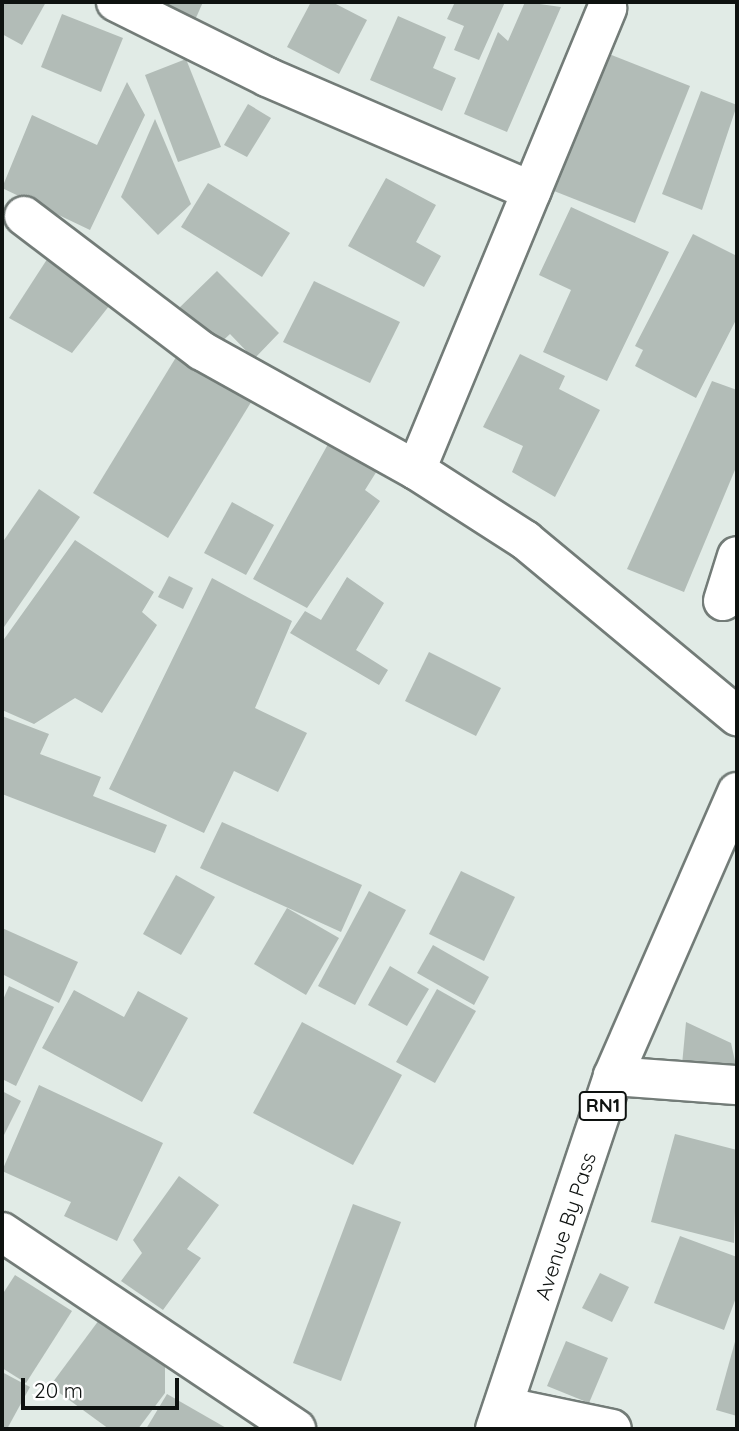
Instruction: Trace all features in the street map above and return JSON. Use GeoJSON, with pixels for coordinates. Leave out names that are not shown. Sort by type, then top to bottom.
{"type":"FeatureCollection","features":[{"type":"Feature","properties":{"kind":"main road"},"geometry":{"type":"LineString","coordinates":[[116,2],[267,77],[532,191]]}},
{"type":"Feature","properties":{"kind":"main road"},"geometry":{"type":"LineString","coordinates":[[416,470],[607,8]]}},
{"type":"Feature","properties":{"kind":"main road"},"geometry":{"type":"LineString","coordinates":[[24,216],[202,351],[416,470],[524,540],[737,716]]}},
{"type":"Feature","properties":{"kind":"main road"},"geometry":{"type":"LineString","coordinates":[[723,601],[737,556]]}},
{"type":"Feature","properties":{"kind":"main road","name":"Avenue By Pass"},"geometry":{"type":"LineString","coordinates":[[501,1418],[613,1076],[737,792]]}},
{"type":"Feature","properties":{"kind":"main road"},"geometry":{"type":"LineString","coordinates":[[613,1076],[737,1086]]}},
{"type":"Feature","properties":{"kind":"main road"},"geometry":{"type":"LineString","coordinates":[[2,1232],[296,1429]]}},
{"type":"Feature","properties":{"kind":"main road"},"geometry":{"type":"LineString","coordinates":[[501,1418],[612,1429]]}},
{"type":"Feature","properties":{"kind":"building"},"geometry":{"type":"Polygon","coordinates":[[[3,2],[46,2],[22,45],[2,34],[3,2]]]}},
{"type":"Feature","properties":{"kind":"building"},"geometry":{"type":"Polygon","coordinates":[[[154,2],[203,2],[195,20],[154,2]]]}},
{"type":"Feature","properties":{"kind":"building"},"geometry":{"type":"Polygon","coordinates":[[[311,2],[332,2],[367,20],[339,74],[287,47],[311,2]]]}},
{"type":"Feature","properties":{"kind":"building"},"geometry":{"type":"Polygon","coordinates":[[[455,2],[505,2],[479,60],[454,50],[464,26],[447,19],[455,2]]]}},
{"type":"Feature","properties":{"kind":"building"},"geometry":{"type":"Polygon","coordinates":[[[525,2],[561,7],[507,132],[464,114],[498,32],[508,41],[525,2]]]}},
{"type":"Feature","properties":{"kind":"building"},"geometry":{"type":"Polygon","coordinates":[[[62,14],[123,38],[101,92],[41,67],[62,14]]]}},
{"type":"Feature","properties":{"kind":"building"},"geometry":{"type":"Polygon","coordinates":[[[398,16],[446,37],[433,68],[456,78],[442,111],[370,80],[398,16]]]}},
{"type":"Feature","properties":{"kind":"building"},"geometry":{"type":"Polygon","coordinates":[[[609,54],[690,86],[635,223],[554,191],[609,54]]]}},
{"type":"Feature","properties":{"kind":"building"},"geometry":{"type":"Polygon","coordinates":[[[186,59],[221,147],[178,162],[145,75],[186,59]]]}},
{"type":"Feature","properties":{"kind":"building"},"geometry":{"type":"Polygon","coordinates":[[[127,82],[145,115],[90,230],[2,188],[32,115],[97,145],[127,82]]]}},
{"type":"Feature","properties":{"kind":"building"},"geometry":{"type":"Polygon","coordinates":[[[701,91],[737,105],[702,210],[662,194],[701,91]]]}},
{"type":"Feature","properties":{"kind":"building"},"geometry":{"type":"Polygon","coordinates":[[[248,104],[271,118],[247,157],[224,145],[248,104]]]}},
{"type":"Feature","properties":{"kind":"building"},"geometry":{"type":"Polygon","coordinates":[[[155,119],[191,204],[158,235],[121,197],[155,119]]]}},
{"type":"Feature","properties":{"kind":"building"},"geometry":{"type":"Polygon","coordinates":[[[386,178],[436,205],[416,242],[441,256],[424,287],[348,246],[386,178]]]}},
{"type":"Feature","properties":{"kind":"building"},"geometry":{"type":"Polygon","coordinates":[[[208,183],[290,233],[262,277],[181,227],[208,183]]]}},
{"type":"Feature","properties":{"kind":"building"},"geometry":{"type":"Polygon","coordinates":[[[571,207],[669,252],[607,381],[543,352],[571,290],[539,275],[571,207]]]}},
{"type":"Feature","properties":{"kind":"building"},"geometry":{"type":"Polygon","coordinates":[[[693,234],[737,256],[737,318],[696,398],[635,366],[643,350],[635,346],[693,234]]]}},
{"type":"Feature","properties":{"kind":"building"},"geometry":{"type":"Polygon","coordinates":[[[55,247],[113,301],[72,353],[9,318],[55,247]]]}},
{"type":"Feature","properties":{"kind":"building"},"geometry":{"type":"Polygon","coordinates":[[[217,271],[279,333],[254,359],[230,334],[215,348],[177,310],[217,271]]]}},
{"type":"Feature","properties":{"kind":"building"},"geometry":{"type":"Polygon","coordinates":[[[314,281],[400,322],[370,383],[283,342],[314,281]]]}},
{"type":"Feature","properties":{"kind":"building"},"geometry":{"type":"Polygon","coordinates":[[[178,354],[253,399],[168,538],[93,493],[178,354]]]}},
{"type":"Feature","properties":{"kind":"building"},"geometry":{"type":"Polygon","coordinates":[[[520,354],[565,376],[559,389],[600,410],[555,497],[512,472],[523,446],[483,427],[520,354]]]}},
{"type":"Feature","properties":{"kind":"building"},"geometry":{"type":"Polygon","coordinates":[[[712,381],[737,390],[737,465],[684,592],[627,569],[712,381]]]}},
{"type":"Feature","properties":{"kind":"building"},"geometry":{"type":"Polygon","coordinates":[[[332,437],[380,466],[365,490],[380,501],[307,608],[253,579],[332,437]]]}},
{"type":"Feature","properties":{"kind":"building"},"geometry":{"type":"Polygon","coordinates":[[[39,489],[80,517],[2,630],[2,543],[39,489]]]}},
{"type":"Feature","properties":{"kind":"building"},"geometry":{"type":"Polygon","coordinates":[[[232,502],[274,525],[246,575],[204,553],[232,502]]]}},
{"type":"Feature","properties":{"kind":"building"},"geometry":{"type":"Polygon","coordinates":[[[75,540],[154,592],[142,612],[157,625],[102,713],[75,698],[34,724],[2,710],[2,642],[75,540]]]}},
{"type":"Feature","properties":{"kind":"building"},"geometry":{"type":"Polygon","coordinates":[[[169,576],[193,588],[183,609],[158,597],[169,576]]]}},
{"type":"Feature","properties":{"kind":"building"},"geometry":{"type":"Polygon","coordinates":[[[347,577],[384,603],[356,650],[388,670],[379,685],[290,633],[305,611],[321,620],[347,577]]]}},
{"type":"Feature","properties":{"kind":"building"},"geometry":{"type":"Polygon","coordinates":[[[212,578],[292,621],[255,708],[307,733],[278,792],[234,771],[204,833],[109,789],[212,578]]]}},
{"type":"Feature","properties":{"kind":"building"},"geometry":{"type":"Polygon","coordinates":[[[429,652],[501,688],[476,736],[405,701],[429,652]]]}},
{"type":"Feature","properties":{"kind":"building"},"geometry":{"type":"Polygon","coordinates":[[[2,716],[49,734],[40,754],[101,777],[93,796],[167,825],[155,853],[2,794],[2,716]]]}},
{"type":"Feature","properties":{"kind":"building"},"geometry":{"type":"Polygon","coordinates":[[[222,822],[362,885],[341,932],[200,868],[222,822]]]}},
{"type":"Feature","properties":{"kind":"building"},"geometry":{"type":"Polygon","coordinates":[[[461,871],[515,897],[484,961],[429,934],[461,871]]]}},
{"type":"Feature","properties":{"kind":"building"},"geometry":{"type":"Polygon","coordinates":[[[176,875],[215,897],[181,955],[143,934],[176,875]]]}},
{"type":"Feature","properties":{"kind":"building"},"geometry":{"type":"Polygon","coordinates":[[[369,891],[406,910],[355,1005],[318,986],[369,891]]]}},
{"type":"Feature","properties":{"kind":"building"},"geometry":{"type":"Polygon","coordinates":[[[287,908],[339,938],[306,995],[254,964],[287,908]]]}},
{"type":"Feature","properties":{"kind":"building"},"geometry":{"type":"Polygon","coordinates":[[[2,928],[78,962],[59,1003],[2,974],[2,928]]]}},
{"type":"Feature","properties":{"kind":"building"},"geometry":{"type":"Polygon","coordinates":[[[433,945],[489,977],[474,1005],[417,973],[433,945]]]}},
{"type":"Feature","properties":{"kind":"building"},"geometry":{"type":"Polygon","coordinates":[[[390,966],[429,989],[407,1026],[368,1005],[390,966]]]}},
{"type":"Feature","properties":{"kind":"building"},"geometry":{"type":"Polygon","coordinates":[[[9,986],[54,1007],[16,1086],[2,1079],[2,1002],[9,986]]]}},
{"type":"Feature","properties":{"kind":"building"},"geometry":{"type":"Polygon","coordinates":[[[437,989],[476,1011],[435,1083],[396,1062],[437,989]]]}},
{"type":"Feature","properties":{"kind":"building"},"geometry":{"type":"Polygon","coordinates":[[[74,990],[124,1017],[138,991],[188,1018],[142,1102],[42,1048],[74,990]]]}},
{"type":"Feature","properties":{"kind":"building"},"geometry":{"type":"Polygon","coordinates":[[[302,1022],[402,1075],[353,1165],[253,1113],[302,1022]]]}},
{"type":"Feature","properties":{"kind":"building"},"geometry":{"type":"Polygon","coordinates":[[[686,1022],[731,1043],[737,1070],[682,1065],[686,1022]]]}},
{"type":"Feature","properties":{"kind":"building"},"geometry":{"type":"Polygon","coordinates":[[[39,1085],[163,1143],[117,1241],[64,1216],[71,1202],[2,1171],[39,1085]]]}},
{"type":"Feature","properties":{"kind":"building"},"geometry":{"type":"Polygon","coordinates":[[[2,1091],[21,1101],[2,1139],[2,1091]]]}},
{"type":"Feature","properties":{"kind":"building"},"geometry":{"type":"Polygon","coordinates":[[[675,1134],[737,1150],[734,1243],[651,1222],[675,1134]]]}},
{"type":"Feature","properties":{"kind":"building"},"geometry":{"type":"Polygon","coordinates":[[[179,1176],[219,1205],[187,1249],[201,1258],[163,1310],[121,1281],[142,1253],[133,1240],[179,1176]]]}},
{"type":"Feature","properties":{"kind":"building"},"geometry":{"type":"Polygon","coordinates":[[[353,1204],[401,1222],[341,1381],[293,1363],[353,1204]]]}},
{"type":"Feature","properties":{"kind":"building"},"geometry":{"type":"Polygon","coordinates":[[[680,1236],[737,1257],[737,1295],[724,1330],[654,1303],[680,1236]]]}},
{"type":"Feature","properties":{"kind":"building"},"geometry":{"type":"Polygon","coordinates":[[[600,1273],[629,1287],[612,1322],[582,1308],[600,1273]]]}},
{"type":"Feature","properties":{"kind":"building"},"geometry":{"type":"Polygon","coordinates":[[[15,1275],[72,1311],[26,1383],[2,1368],[2,1295],[15,1275]]]}},
{"type":"Feature","properties":{"kind":"building"},"geometry":{"type":"Polygon","coordinates":[[[102,1316],[165,1361],[165,1393],[138,1429],[109,1429],[50,1386],[102,1316]]]}},
{"type":"Feature","properties":{"kind":"building"},"geometry":{"type":"Polygon","coordinates":[[[737,1338],[737,1416],[716,1410],[737,1338]]]}},
{"type":"Feature","properties":{"kind":"building"},"geometry":{"type":"Polygon","coordinates":[[[566,1341],[608,1358],[589,1403],[547,1386],[566,1341]]]}},
{"type":"Feature","properties":{"kind":"building"},"geometry":{"type":"Polygon","coordinates":[[[2,1372],[30,1387],[7,1429],[2,1429],[2,1372]]]}},
{"type":"Feature","properties":{"kind":"building"},"geometry":{"type":"Polygon","coordinates":[[[167,1394],[228,1429],[146,1429],[167,1394]]]}}]}
